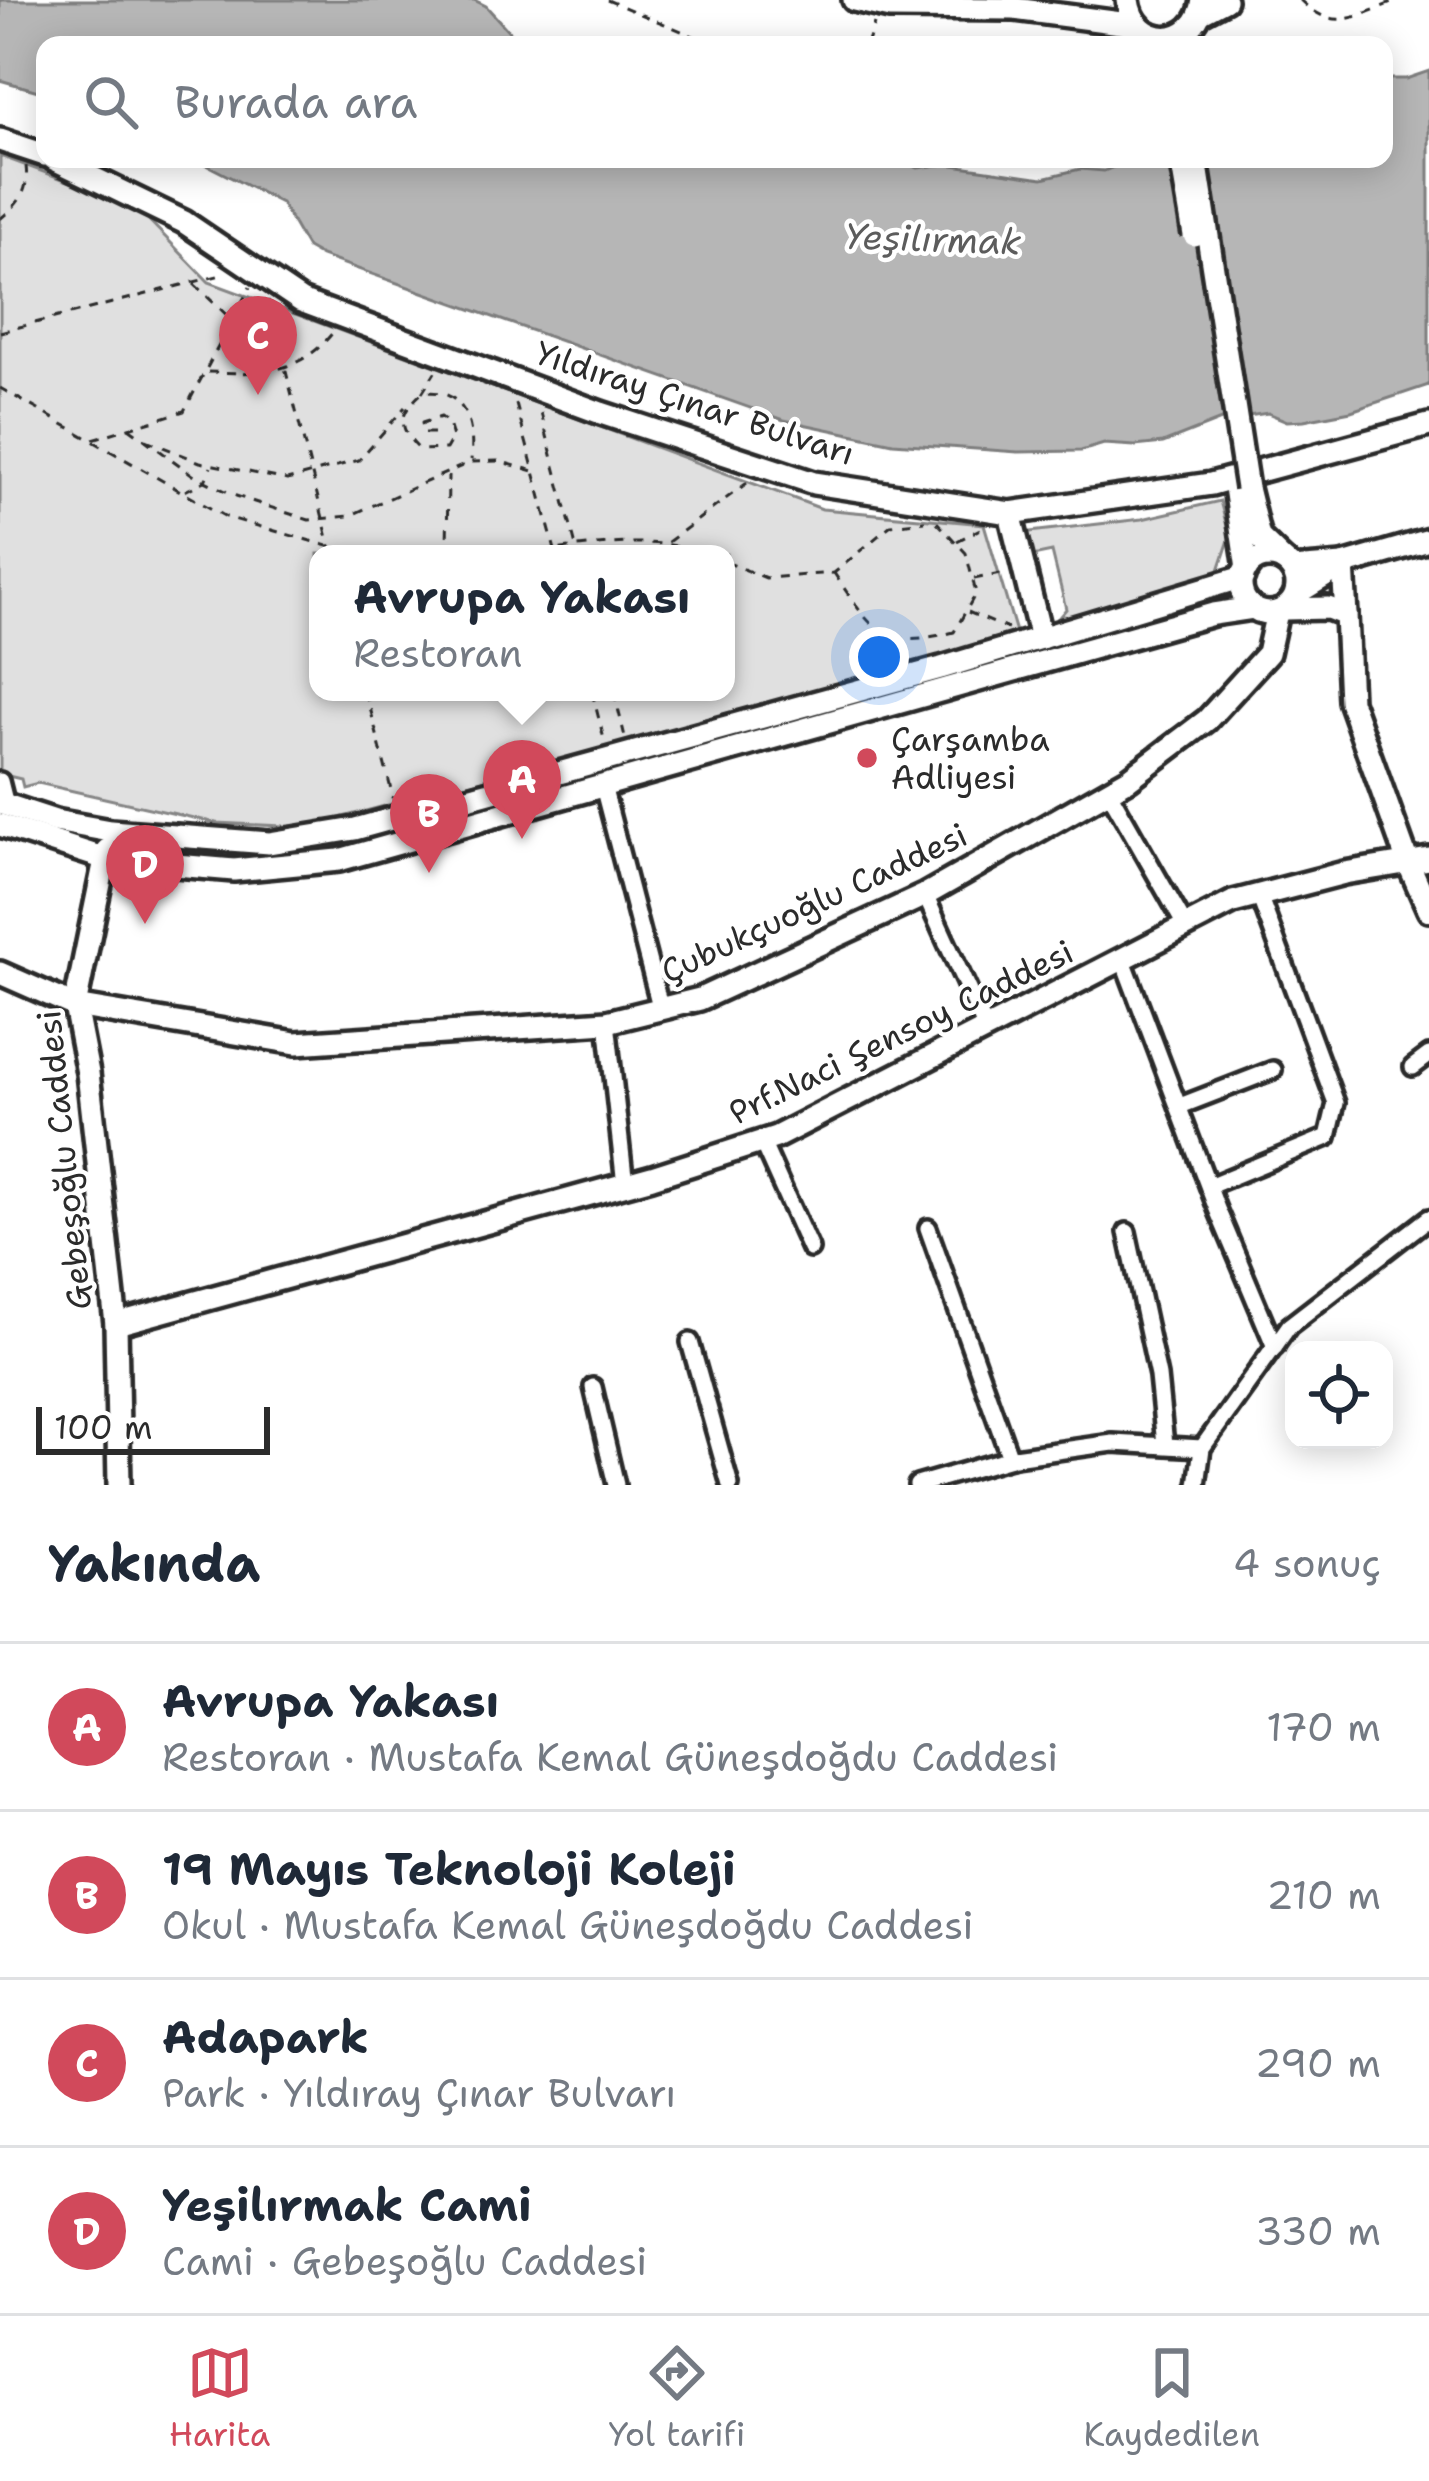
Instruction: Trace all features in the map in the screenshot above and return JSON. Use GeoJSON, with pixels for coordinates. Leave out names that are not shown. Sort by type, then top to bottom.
{"type":"FeatureCollection","features":[{"type":"Feature","properties":{"kind":"main road"},"geometry":{"type":"LineString","coordinates":[[854,0],[1014,8],[1136,25],[1159,36]]}},
{"type":"Feature","properties":{"kind":"main road"},"geometry":{"type":"LineString","coordinates":[[1014,8],[1065,0]]}},
{"type":"Feature","properties":{"kind":"main road"},"geometry":{"type":"LineString","coordinates":[[1128,0],[1136,25]]}},
{"type":"Feature","properties":{"kind":"main road"},"geometry":{"type":"LineString","coordinates":[[1176,36],[1197,22],[1203,6],[1225,0]]}},
{"type":"Feature","properties":{"kind":"main road"},"geometry":{"type":"LineString","coordinates":[[0,140],[36,152]]}},
{"type":"Feature","properties":{"kind":"main road","name":"Yıldıray Çınar Bulvarı"},"geometry":{"type":"LineString","coordinates":[[73,168],[184,222],[301,301],[535,388],[814,483],[1010,513],[1211,484],[1429,425]]}},
{"type":"Feature","properties":{"kind":"main road"},"geometry":{"type":"LineString","coordinates":[[1183,168],[1241,487],[1259,536],[1288,566],[1286,605]]}},
{"type":"Feature","properties":{"kind":"main road"},"geometry":{"type":"LineString","coordinates":[[1197,168],[1241,487],[1243,594],[1253,608]]}},
{"type":"Feature","properties":{"kind":"main road"},"geometry":{"type":"LineString","coordinates":[[1010,513],[1038,639]]}},
{"type":"Feature","properties":{"kind":"main road"},"geometry":{"type":"LineString","coordinates":[[2,811],[110,831],[269,843],[355,829],[1038,639],[1245,573],[1269,557],[1288,566],[1343,565],[1429,540]]}},
{"type":"Feature","properties":{"kind":"main road"},"geometry":{"type":"LineString","coordinates":[[1286,605],[1343,565]]}},
{"type":"Feature","properties":{"kind":"main road"},"geometry":{"type":"LineString","coordinates":[[1343,565],[1350,700],[1418,860],[1429,910]]}},
{"type":"Feature","properties":{"kind":"main road"},"geometry":{"type":"LineString","coordinates":[[2,811],[106,859],[234,870],[339,860],[1213,614],[1286,605],[1328,608],[1346,615]]}},
{"type":"Feature","properties":{"kind":"main road","name":"Çubukçuoğlu Caddesi"},"geometry":{"type":"LineString","coordinates":[[0,974],[75,1006],[296,1042],[607,1022],[700,999],[925,895],[1109,792],[1207,720],[1268,653],[1286,605]]}},
{"type":"Feature","properties":{"kind":"main road","name":"Gebeşoğlu Caddesi"},"geometry":{"type":"LineString","coordinates":[[110,831],[75,1006],[88,1073],[116,1324],[119,1485]]}},
{"type":"Feature","properties":{"kind":"main road","name":"Prf.Naci Şensoy Caddesi"},"geometry":{"type":"LineString","coordinates":[[116,1324],[625,1185],[762,1142],[1233,902],[1418,860]]}},
{"type":"Feature","properties":{"kind":"street"},"geometry":{"type":"LineString","coordinates":[[0,781],[2,811]]}},
{"type":"Feature","properties":{"kind":"street"},"geometry":{"type":"LineString","coordinates":[[603,786],[661,1010]]}},
{"type":"Feature","properties":{"kind":"street"},"geometry":{"type":"LineString","coordinates":[[1109,792],[1186,927]]}},
{"type":"Feature","properties":{"kind":"street"},"geometry":{"type":"LineString","coordinates":[[925,895],[987,1031]]}},
{"type":"Feature","properties":{"kind":"street"},"geometry":{"type":"LineString","coordinates":[[1209,1186],[1328,1137],[1336,1103],[1259,895]]}},
{"type":"Feature","properties":{"kind":"street"},"geometry":{"type":"LineString","coordinates":[[1124,959],[1274,1347]]}},
{"type":"Feature","properties":{"kind":"street"},"geometry":{"type":"LineString","coordinates":[[607,1022],[625,1185]]}},
{"type":"Feature","properties":{"kind":"street"},"geometry":{"type":"LineString","coordinates":[[1413,1067],[1429,1055]]}},
{"type":"Feature","properties":{"kind":"street"},"geometry":{"type":"LineString","coordinates":[[1180,1106],[1273,1070]]}},
{"type":"Feature","properties":{"kind":"street"},"geometry":{"type":"LineString","coordinates":[[762,1142],[810,1249]]}},
{"type":"Feature","properties":{"kind":"street"},"geometry":{"type":"LineString","coordinates":[[1198,1485],[1202,1448],[1289,1326],[1429,1218]]}},
{"type":"Feature","properties":{"kind":"street"},"geometry":{"type":"LineString","coordinates":[[928,1228],[1010,1458]]}},
{"type":"Feature","properties":{"kind":"street"},"geometry":{"type":"LineString","coordinates":[[1127,1232],[1158,1376],[1165,1445]]}},
{"type":"Feature","properties":{"kind":"street"},"geometry":{"type":"LineString","coordinates":[[690,1342],[730,1485]]}},
{"type":"Feature","properties":{"kind":"street"},"geometry":{"type":"LineString","coordinates":[[592,1387],[616,1485]]}},
{"type":"Feature","properties":{"kind":"street"},"geometry":{"type":"LineString","coordinates":[[917,1485],[1010,1458],[1113,1443],[1202,1448]]}},
{"type":"Feature","properties":{"kind":"path"},"geometry":{"type":"LineString","coordinates":[[607,0],[693,36]]}},
{"type":"Feature","properties":{"kind":"path"},"geometry":{"type":"LineString","coordinates":[[1300,0],[1318,18],[1336,22],[1400,0]]}},
{"type":"Feature","properties":{"kind":"path"},"geometry":{"type":"LineString","coordinates":[[869,36],[878,3]]}},
{"type":"Feature","properties":{"kind":"path"},"geometry":{"type":"LineString","coordinates":[[0,219],[16,206],[28,186],[26,166],[18,156]]}},
{"type":"Feature","properties":{"kind":"path"},"geometry":{"type":"LineString","coordinates":[[0,332],[193,283],[257,272]]}},
{"type":"Feature","properties":{"kind":"path"},"geometry":{"type":"LineString","coordinates":[[91,439],[184,411],[257,272]]}},
{"type":"Feature","properties":{"kind":"path"},"geometry":{"type":"LineString","coordinates":[[257,272],[329,545]]}},
{"type":"Feature","properties":{"kind":"path"},"geometry":{"type":"LineString","coordinates":[[193,283],[232,321],[275,329]]}},
{"type":"Feature","properties":{"kind":"path"},"geometry":{"type":"LineString","coordinates":[[206,372],[258,374],[285,368],[318,352],[344,317]]}},
{"type":"Feature","properties":{"kind":"path"},"geometry":{"type":"LineString","coordinates":[[140,438],[212,465],[287,479],[311,474],[359,460],[422,393],[446,355]]}},
{"type":"Feature","properties":{"kind":"path"},"geometry":{"type":"LineString","coordinates":[[510,379],[553,545]]}},
{"type":"Feature","properties":{"kind":"path"},"geometry":{"type":"LineString","coordinates":[[0,388],[226,517],[323,545]]}},
{"type":"Feature","properties":{"kind":"path"},"geometry":{"type":"LineString","coordinates":[[535,388],[575,545]]}},
{"type":"Feature","properties":{"kind":"path"},"geometry":{"type":"LineString","coordinates":[[422,393],[451,396],[468,413],[474,436],[471,462]]}},
{"type":"Feature","properties":{"kind":"path"},"geometry":{"type":"LineString","coordinates":[[405,407],[402,420],[420,450],[446,449],[453,437],[441,417],[422,423],[424,433],[434,433]]}},
{"type":"Feature","properties":{"kind":"path"},"geometry":{"type":"LineString","coordinates":[[129,428],[162,456],[205,481],[309,520],[349,516],[471,462],[498,461],[534,471]]}},
{"type":"Feature","properties":{"kind":"path"},"geometry":{"type":"LineString","coordinates":[[183,492],[205,481],[212,465]]}},
{"type":"Feature","properties":{"kind":"path"},"geometry":{"type":"LineString","coordinates":[[664,545],[768,468]]}},
{"type":"Feature","properties":{"kind":"path"},"geometry":{"type":"LineString","coordinates":[[448,474],[448,545]]}},
{"type":"Feature","properties":{"kind":"path"},"geometry":{"type":"LineString","coordinates":[[735,566],[766,578],[834,573],[891,525],[934,519],[966,553],[976,593],[955,632],[915,642],[870,627],[834,573]]}},
{"type":"Feature","properties":{"kind":"path"},"geometry":{"type":"LineString","coordinates":[[664,545],[684,545]]}},
{"type":"Feature","properties":{"kind":"path"},"geometry":{"type":"LineString","coordinates":[[972,579],[1024,569]]}},
{"type":"Feature","properties":{"kind":"path"},"geometry":{"type":"LineString","coordinates":[[966,611],[1038,639]]}},
{"type":"Feature","properties":{"kind":"path"},"geometry":{"type":"LineString","coordinates":[[368,701],[398,817]]}},
{"type":"Feature","properties":{"kind":"path"},"geometry":{"type":"LineString","coordinates":[[596,701],[620,756]]}},
{"type":"Feature","properties":{"kind":"path"},"geometry":{"type":"LineString","coordinates":[[615,701],[620,756]]}},
{"type":"Feature","properties":{"kind":"shaded area"},"geometry":{"type":"Polygon","coordinates":[[[0,156],[134,205],[209,282],[822,509],[984,524],[1018,639],[305,827],[216,823],[38,783],[23,787],[21,779],[0,774],[0,156]]]}},
{"type":"Feature","properties":{"kind":"shaded area"},"geometry":{"type":"Polygon","coordinates":[[[1220,501],[1230,537],[1217,576],[1072,625],[1055,622],[1066,609],[1052,552],[1028,557],[1021,533],[1142,519],[1220,501]]]}},
{"type":"Feature","properties":{"kind":"water"},"geometry":{"type":"Polygon","coordinates":[[[0,0],[474,0],[486,6],[513,36],[36,36],[36,90],[0,80],[0,0]]]}},
{"type":"Feature","properties":{"kind":"water","name":"Yeşilırmak"},"geometry":{"type":"Polygon","coordinates":[[[1429,71],[1429,385],[1351,411],[1304,420],[1287,421],[1268,413],[1221,420],[1163,443],[1104,444],[1081,451],[1018,452],[893,443],[784,420],[321,256],[307,248],[281,203],[213,168],[974,168],[1043,178],[1111,168],[1393,168],[1393,79],[1429,71]]]}},
{"type":"Feature","properties":{"kind":"place","name":"Adapark"},"geometry":{"type":"Point","coordinates":[258,395]}},
{"type":"Feature","properties":{"kind":"place","name":"Çarşamba Adliyesi"},"geometry":{"type":"Point","coordinates":[867,758]}},
{"type":"Feature","properties":{"kind":"place","name":"Avrupa Yakası"},"geometry":{"type":"Point","coordinates":[522,839]}},
{"type":"Feature","properties":{"kind":"place","name":"19 Mayıs Teknoloji Koleji"},"geometry":{"type":"Point","coordinates":[429,873]}},
{"type":"Feature","properties":{"kind":"place","name":"Yeşilırmak Cami"},"geometry":{"type":"Point","coordinates":[145,924]}}]}
